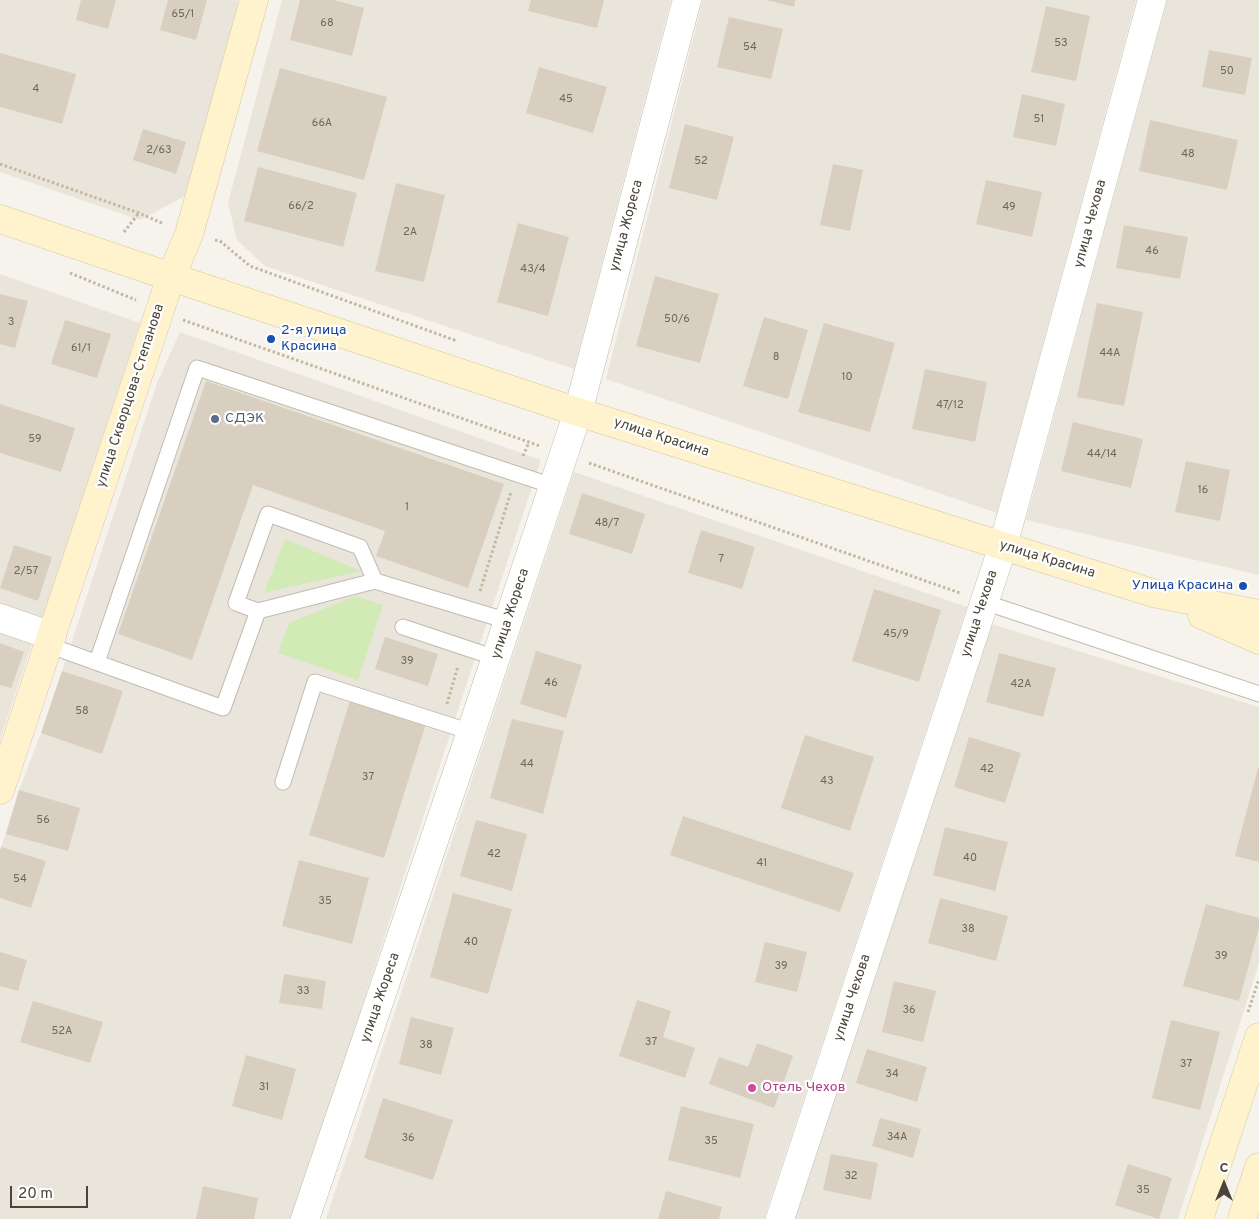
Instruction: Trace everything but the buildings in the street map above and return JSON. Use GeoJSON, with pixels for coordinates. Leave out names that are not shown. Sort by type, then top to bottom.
{"type":"FeatureCollection","features":[{"type":"Feature","properties":{"kind":"main road","name":"улица Скворцова-Степанова"},"geometry":{"type":"LineString","coordinates":[[0,790],[171,277],[189,234],[254,0]]}},
{"type":"Feature","properties":{"kind":"main road"},"geometry":{"type":"LineString","coordinates":[[0,218],[171,277]]}},
{"type":"Feature","properties":{"kind":"main road","name":"улица Красина"},"geometry":{"type":"LineString","coordinates":[[171,277],[578,412],[1153,593],[1259,614]]}},
{"type":"Feature","properties":{"kind":"main road","name":"улица Красина"},"geometry":{"type":"LineString","coordinates":[[1153,593],[1259,640]]}},
{"type":"Feature","properties":{"kind":"main road"},"geometry":{"type":"LineString","coordinates":[[1199,1219],[1259,1037]]}},
{"type":"Feature","properties":{"kind":"main road"},"geometry":{"type":"LineString","coordinates":[[1242,1219],[1259,1167]]}},
{"type":"Feature","properties":{"kind":"street","name":"улица Жореса"},"geometry":{"type":"LineString","coordinates":[[305,1219],[578,412],[687,0]]}},
{"type":"Feature","properties":{"kind":"street","name":"улица Чехова"},"geometry":{"type":"LineString","coordinates":[[780,1219],[1003,546],[1152,0]]}},
{"type":"Feature","properties":{"kind":"street"},"geometry":{"type":"LineString","coordinates":[[0,618],[50,640]]}},
{"type":"Feature","properties":{"kind":"lane"},"geometry":{"type":"LineString","coordinates":[[97,662],[197,368],[553,486]]}},
{"type":"Feature","properties":{"kind":"lane"},"geometry":{"type":"LineString","coordinates":[[376,581],[360,547],[268,514],[236,603],[258,611],[376,581],[508,621]]}},
{"type":"Feature","properties":{"kind":"lane"},"geometry":{"type":"LineString","coordinates":[[984,602],[1259,694]]}},
{"type":"Feature","properties":{"kind":"lane"},"geometry":{"type":"LineString","coordinates":[[50,640],[97,662],[223,708],[258,611]]}},
{"type":"Feature","properties":{"kind":"lane"},"geometry":{"type":"LineString","coordinates":[[403,627],[496,658]]}},
{"type":"Feature","properties":{"kind":"lane"},"geometry":{"type":"LineString","coordinates":[[283,782],[315,682],[471,732]]}},
{"type":"Feature","properties":{"kind":"path"},"geometry":{"type":"LineString","coordinates":[[0,164],[139,213],[189,234],[220,241],[250,266],[463,343]]}},
{"type":"Feature","properties":{"kind":"path"},"geometry":{"type":"LineString","coordinates":[[62,270],[181,320],[984,602]]}},
{"type":"Feature","properties":{"kind":"path"},"geometry":{"type":"LineString","coordinates":[[474,611],[512,489]]}},
{"type":"Feature","properties":{"kind":"path"},"geometry":{"type":"LineString","coordinates":[[441,722],[463,647]]}},
{"type":"Feature","properties":{"kind":"shaded area"},"geometry":{"type":"Polygon","coordinates":[[[0,0],[234,0],[243,2],[191,193],[140,220],[0,172],[0,0]]]}},
{"type":"Feature","properties":{"kind":"shaded area"},"geometry":{"type":"Polygon","coordinates":[[[282,0],[671,0],[574,369],[265,266],[237,240],[228,203],[282,0]]]}},
{"type":"Feature","properties":{"kind":"shaded area"},"geometry":{"type":"Polygon","coordinates":[[[703,0],[1136,0],[997,513],[606,379],[703,0]]]}},
{"type":"Feature","properties":{"kind":"shaded area"},"geometry":{"type":"Polygon","coordinates":[[[1167,0],[1259,0],[1259,575],[1026,520],[1167,0]]]}},
{"type":"Feature","properties":{"kind":"shaded area"},"geometry":{"type":"Polygon","coordinates":[[[0,274],[140,323],[42,620],[0,605],[0,274]]]}},
{"type":"Feature","properties":{"kind":"shaded area"},"geometry":{"type":"Polygon","coordinates":[[[180,332],[541,460],[293,1219],[0,1219],[0,851],[19,790],[62,671],[157,383],[180,332]]]}},
{"type":"Feature","properties":{"kind":"shaded area"},"geometry":{"type":"Polygon","coordinates":[[[574,472],[967,607],[764,1219],[326,1219],[574,472]]]}},
{"type":"Feature","properties":{"kind":"shaded area"},"geometry":{"type":"Polygon","coordinates":[[[988,623],[1259,707],[1259,963],[1178,1219],[794,1219],[988,623]]]}},
{"type":"Feature","properties":{"kind":"shaded area"},"geometry":{"type":"Polygon","coordinates":[[[0,626],[34,638],[0,740],[0,626]]]}},
{"type":"Feature","properties":{"kind":"green space"},"geometry":{"type":"Polygon","coordinates":[[[285,539],[361,571],[264,593],[285,539]]]}},
{"type":"Feature","properties":{"kind":"green space"},"geometry":{"type":"Polygon","coordinates":[[[355,596],[383,605],[358,680],[278,653],[289,623],[355,596]]]}},
{"type":"Feature","properties":{"kind":"place","name":"2-я улица Красина"},"geometry":{"type":"Point","coordinates":[271,339]}},
{"type":"Feature","properties":{"kind":"place","name":"СДЭК"},"geometry":{"type":"Point","coordinates":[215,419]}},
{"type":"Feature","properties":{"kind":"place","name":"Улица Красина"},"geometry":{"type":"Point","coordinates":[1243,586]}},
{"type":"Feature","properties":{"kind":"place","name":"Отель Чехов"},"geometry":{"type":"Point","coordinates":[752,1088]}}]}
